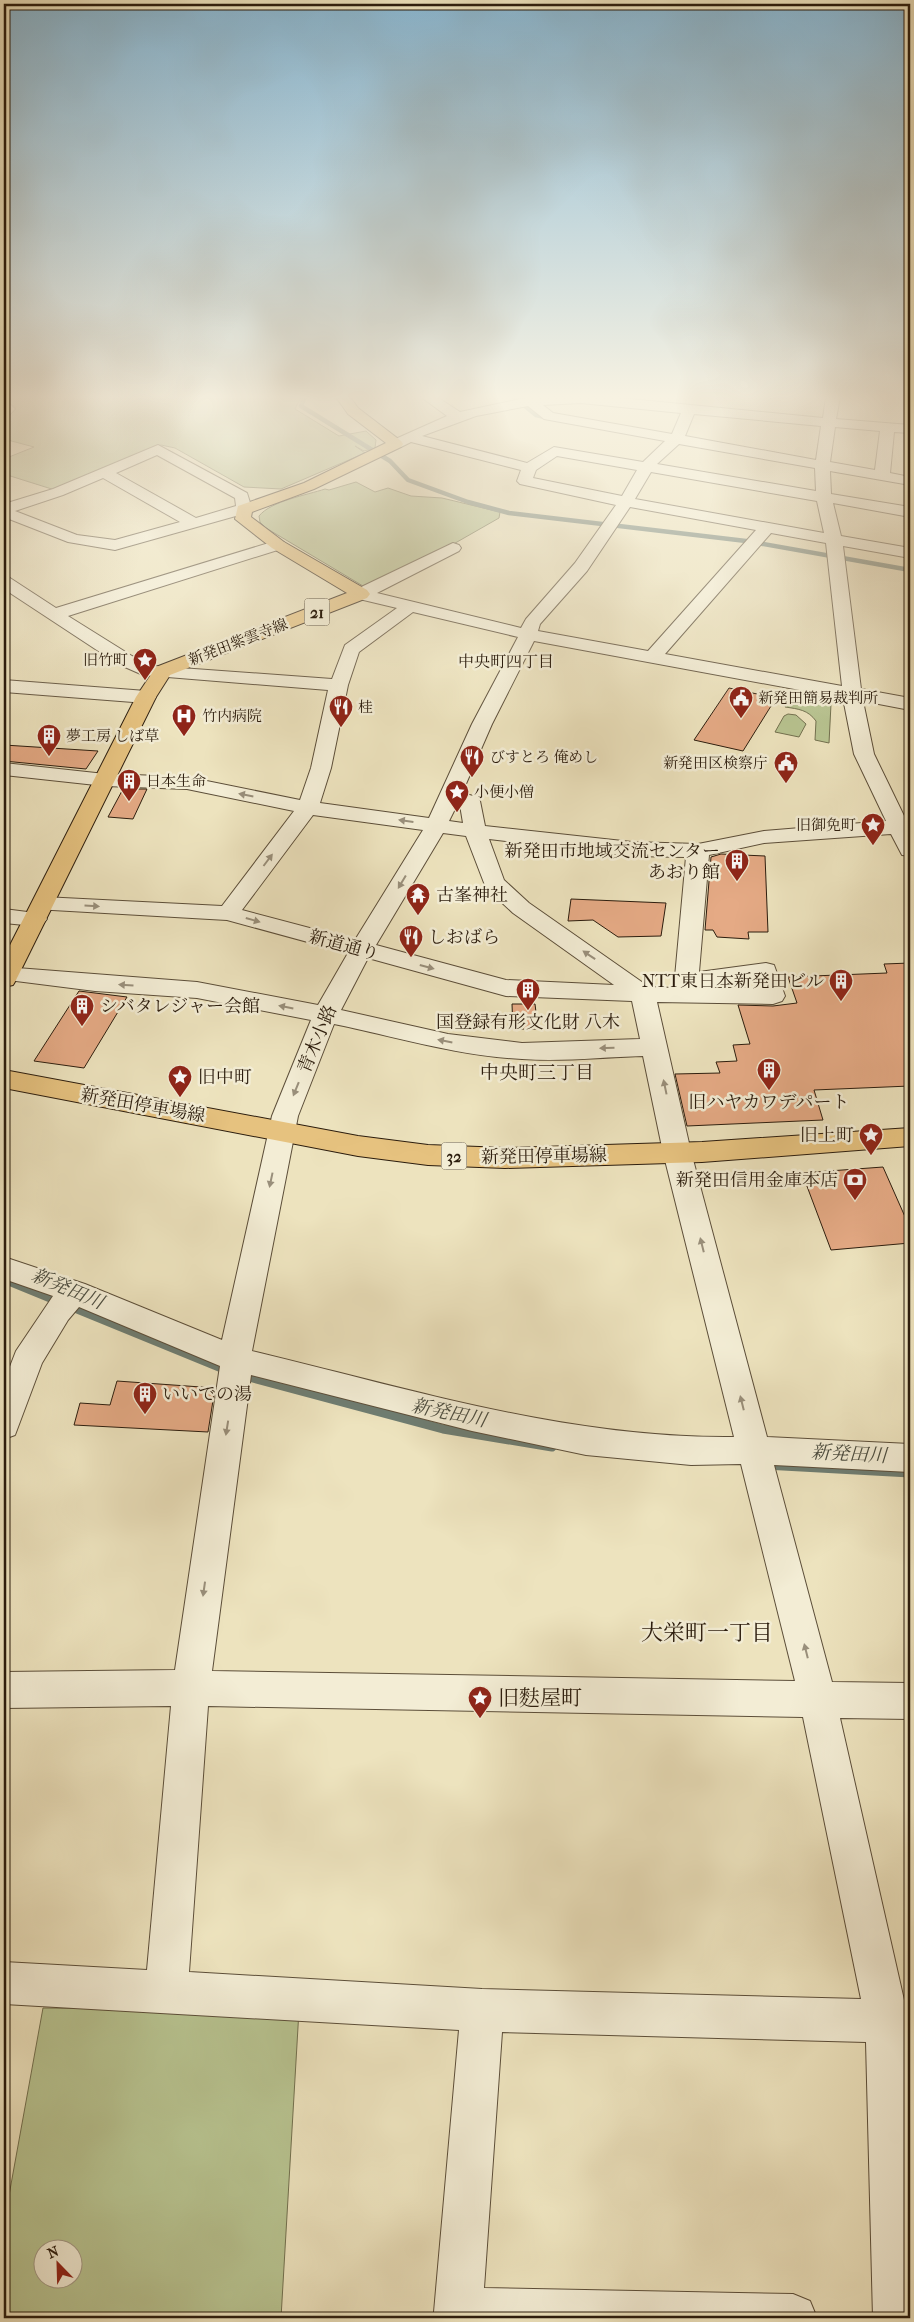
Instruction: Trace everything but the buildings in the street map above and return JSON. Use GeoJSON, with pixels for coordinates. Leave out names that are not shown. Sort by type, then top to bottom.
{"type":"FeatureCollection","features":[{"type":"Feature","properties":{"kind":"main road"},"geometry":{"type":"LineString","coordinates":[[244,509],[254,505]]}},
{"type":"Feature","properties":{"kind":"main road","name":"21"},"geometry":{"type":"LineString","coordinates":[[244,509],[243,519],[278,545],[361,594]]}},
{"type":"Feature","properties":{"kind":"main road","name":"新発田紫雲寺線"},"geometry":{"type":"LineString","coordinates":[[163,671],[361,594]]}},
{"type":"Feature","properties":{"kind":"main road"},"geometry":{"type":"LineString","coordinates":[[6,976],[146,697],[163,671]]}},
{"type":"Feature","properties":{"kind":"main road","name":"新発田停車場線"},"geometry":{"type":"LineString","coordinates":[[4,1080],[254,1125],[282,1132],[428,1155],[515,1158],[677,1152],[910,1137]]}},
{"type":"Feature","properties":{"kind":"street"},"geometry":{"type":"LineString","coordinates":[[4,510],[18,505]]}},
{"type":"Feature","properties":{"kind":"street"},"geometry":{"type":"LineString","coordinates":[[163,505],[194,523]]}},
{"type":"Feature","properties":{"kind":"street"},"geometry":{"type":"LineString","coordinates":[[4,510],[74,539],[115,545],[244,509],[243,505]]}},
{"type":"Feature","properties":{"kind":"street","name":"青木小路"},"geometry":{"type":"LineString","coordinates":[[166,1992],[191,1688],[239,1334],[285,1116],[326,1014],[361,950],[437,825],[482,724],[525,642],[526,634],[532,623],[581,567],[624,505]]}},
{"type":"Feature","properties":{"kind":"street"},"geometry":{"type":"LineString","coordinates":[[645,505],[910,553]]}},
{"type":"Feature","properties":{"kind":"street"},"geometry":{"type":"LineString","coordinates":[[826,505],[834,539],[852,694],[864,754],[904,827],[910,850]]}},
{"type":"Feature","properties":{"kind":"street"},"geometry":{"type":"LineString","coordinates":[[869,505],[910,512]]}},
{"type":"Feature","properties":{"kind":"street"},"geometry":{"type":"LineString","coordinates":[[652,657],[767,527]]}},
{"type":"Feature","properties":{"kind":"street"},"geometry":{"type":"LineString","coordinates":[[55,614],[278,545]]}},
{"type":"Feature","properties":{"kind":"street"},"geometry":{"type":"LineString","coordinates":[[361,594],[453,548]]}},
{"type":"Feature","properties":{"kind":"street"},"geometry":{"type":"LineString","coordinates":[[4,582],[125,660],[150,671],[339,686]]}},
{"type":"Feature","properties":{"kind":"street"},"geometry":{"type":"LineString","coordinates":[[361,594],[526,634],[910,704]]}},
{"type":"Feature","properties":{"kind":"street"},"geometry":{"type":"LineString","coordinates":[[228,913],[308,808],[321,768],[339,686],[351,649],[409,606]]}},
{"type":"Feature","properties":{"kind":"street"},"geometry":{"type":"LineString","coordinates":[[4,686],[146,697]]}},
{"type":"Feature","properties":{"kind":"street"},"geometry":{"type":"LineString","coordinates":[[4,769],[105,780],[187,783],[308,808],[475,831],[632,849],[698,851],[764,837],[904,827]]}},
{"type":"Feature","properties":{"kind":"street"},"geometry":{"type":"LineString","coordinates":[[450,796],[470,801],[475,831],[494,883],[520,908],[643,994],[656,1047],[677,1152],[754,1450],[765,1485],[899,2022],[897,2318]]}},
{"type":"Feature","properties":{"kind":"street","name":"新道通り"},"geometry":{"type":"LineString","coordinates":[[4,916],[39,912],[228,913],[506,988],[643,994],[686,989],[698,851]]}},
{"type":"Feature","properties":{"kind":"street"},"geometry":{"type":"LineString","coordinates":[[6,976],[197,990],[326,1014],[448,1042],[522,1051],[656,1047]]}},
{"type":"Feature","properties":{"kind":"street"},"geometry":{"type":"LineString","coordinates":[[4,1268],[66,1302],[235,1369],[586,1441],[691,1450],[754,1450],[910,1458]]}},
{"type":"Feature","properties":{"kind":"street"},"geometry":{"type":"LineString","coordinates":[[4,1426],[27,1360],[66,1302]]}},
{"type":"Feature","properties":{"kind":"street"},"geometry":{"type":"LineString","coordinates":[[4,1690],[191,1688],[910,1701]]}},
{"type":"Feature","properties":{"kind":"street"},"geometry":{"type":"LineString","coordinates":[[4,1983],[482,2010],[899,2022]]}},
{"type":"Feature","properties":{"kind":"street"},"geometry":{"type":"LineString","coordinates":[[482,2010],[458,2312],[793,2318]]}},
{"type":"Feature","properties":{"kind":"green space"},"geometry":{"type":"Polygon","coordinates":[[[472,505],[500,512],[499,518],[450,546],[363,586],[266,528],[260,522],[259,516],[272,506],[472,505]]]}},
{"type":"Feature","properties":{"kind":"green space"},"geometry":{"type":"Polygon","coordinates":[[[795,691],[821,697],[831,704],[829,743],[815,740],[816,721],[810,714],[799,709],[785,707],[795,691]]]}},
{"type":"Feature","properties":{"kind":"green space"},"geometry":{"type":"Polygon","coordinates":[[[788,714],[796,715],[806,724],[799,737],[775,732],[784,716],[788,714]]]}},
{"type":"Feature","properties":{"kind":"green space"},"geometry":{"type":"Polygon","coordinates":[[[43,2008],[299,2010],[281,2318],[4,2318],[4,2223],[43,2008]]]}},
{"type":"Feature","properties":{"kind":"waterway"},"geometry":{"type":"LineString","coordinates":[[481,505],[509,513],[746,541],[910,570]]}},
{"type":"Feature","properties":{"kind":"waterway","name":"新発田川"},"geometry":{"type":"LineString","coordinates":[[4,1279],[229,1371]]}},
{"type":"Feature","properties":{"kind":"waterway","name":"新発田川"},"geometry":{"type":"LineString","coordinates":[[242,1375],[443,1429],[552,1447]]}},
{"type":"Feature","properties":{"kind":"waterway","name":"新発田川"},"geometry":{"type":"LineString","coordinates":[[765,1465],[910,1473]]}},
{"type":"Feature","properties":{"kind":"place","name":"旧竹町"},"geometry":{"type":"Point","coordinates":[145,681]}},
{"type":"Feature","properties":{"kind":"place","name":"新発田簡易裁判所"},"geometry":{"type":"Point","coordinates":[741,719]}},
{"type":"Feature","properties":{"kind":"place","name":"桂"},"geometry":{"type":"Point","coordinates":[341,728]}},
{"type":"Feature","properties":{"kind":"place","name":"竹内病院"},"geometry":{"type":"Point","coordinates":[184,737]}},
{"type":"Feature","properties":{"kind":"place","name":"夢工房 しば草"},"geometry":{"type":"Point","coordinates":[49,757]}},
{"type":"Feature","properties":{"kind":"place","name":"びすとろ 俺めし"},"geometry":{"type":"Point","coordinates":[472,778]}},
{"type":"Feature","properties":{"kind":"place","name":"新発田区検察庁"},"geometry":{"type":"Point","coordinates":[786,784]}},
{"type":"Feature","properties":{"kind":"place","name":"日本生命"},"geometry":{"type":"Point","coordinates":[129,802]}},
{"type":"Feature","properties":{"kind":"place","name":"小便小僧"},"geometry":{"type":"Point","coordinates":[457,813]}},
{"type":"Feature","properties":{"kind":"place","name":"旧御免町"},"geometry":{"type":"Point","coordinates":[873,846]}},
{"type":"Feature","properties":{"kind":"place","name":"新発田市地域交流センター あおり館"},"geometry":{"type":"Point","coordinates":[737,882]}},
{"type":"Feature","properties":{"kind":"place","name":"古峯神社"},"geometry":{"type":"Point","coordinates":[418,916]}},
{"type":"Feature","properties":{"kind":"place","name":"しおばら"},"geometry":{"type":"Point","coordinates":[411,958]}},
{"type":"Feature","properties":{"kind":"place","name":"NTT東日本新発田ビル"},"geometry":{"type":"Point","coordinates":[841,1002]}},
{"type":"Feature","properties":{"kind":"place","name":"国登録有形文化財 八木"},"geometry":{"type":"Point","coordinates":[528,1011]}},
{"type":"Feature","properties":{"kind":"place","name":"シバタレジャー会館"},"geometry":{"type":"Point","coordinates":[82,1027]}},
{"type":"Feature","properties":{"kind":"place","name":"旧ハヤカワデパート"},"geometry":{"type":"Point","coordinates":[769,1091]}},
{"type":"Feature","properties":{"kind":"place","name":"旧中町"},"geometry":{"type":"Point","coordinates":[180,1098]}},
{"type":"Feature","properties":{"kind":"place","name":"旧上町"},"geometry":{"type":"Point","coordinates":[871,1156]}},
{"type":"Feature","properties":{"kind":"place","name":"新発田信用金庫本店"},"geometry":{"type":"Point","coordinates":[855,1201]}},
{"type":"Feature","properties":{"kind":"place","name":"いいでの湯"},"geometry":{"type":"Point","coordinates":[145,1415]}},
{"type":"Feature","properties":{"kind":"place","name":"旧麩屋町"},"geometry":{"type":"Point","coordinates":[480,1719]}},
{"type":"Feature","properties":{"kind":"district","name":"中央町四丁目"},"geometry":{"type":"Point","coordinates":[506,661]}},
{"type":"Feature","properties":{"kind":"district","name":"中央町三丁目"},"geometry":{"type":"Point","coordinates":[537,1072]}},
{"type":"Feature","properties":{"kind":"district","name":"大栄町一丁目"},"geometry":{"type":"Point","coordinates":[707,1632]}}]}
